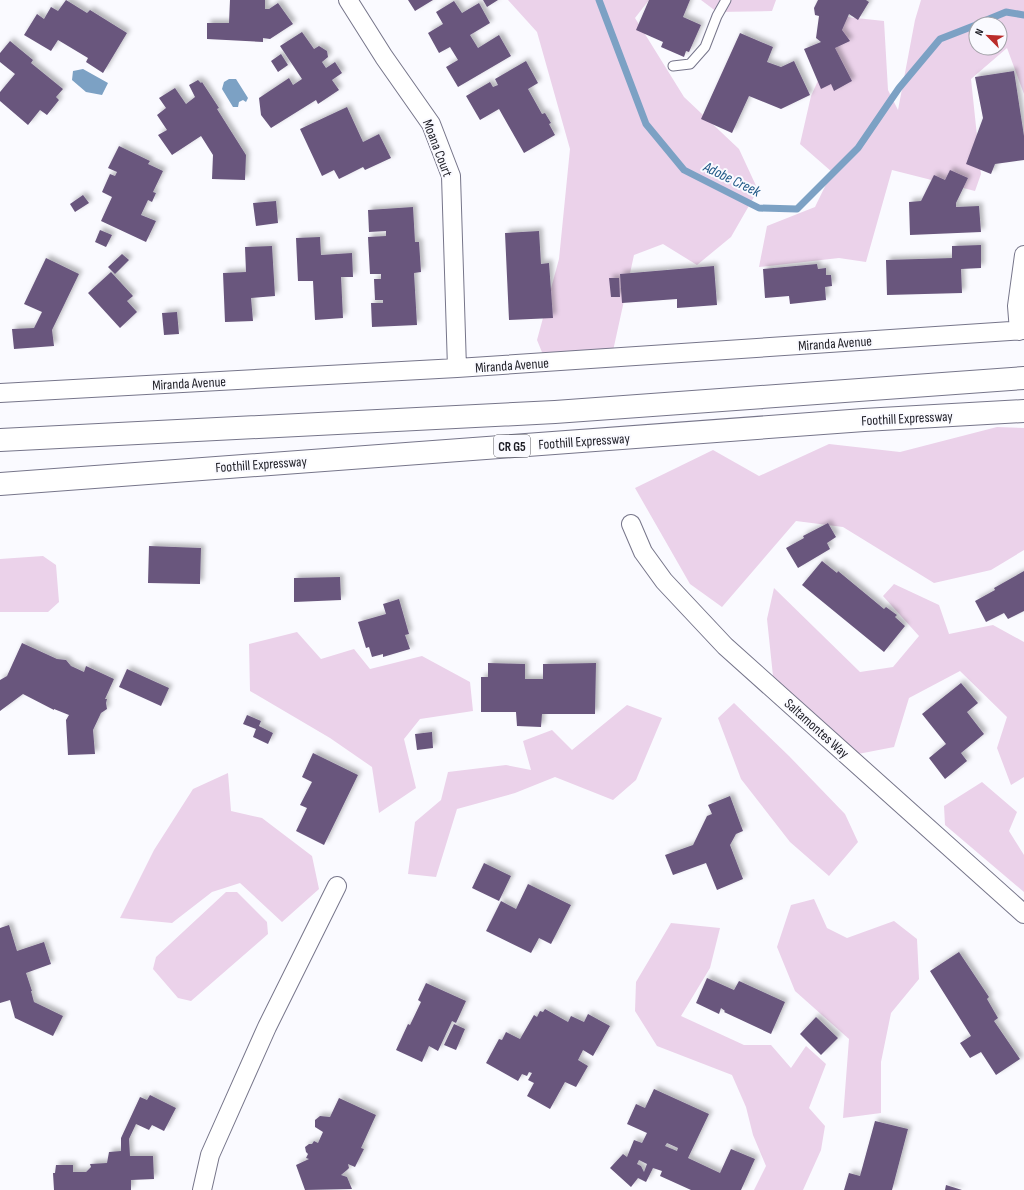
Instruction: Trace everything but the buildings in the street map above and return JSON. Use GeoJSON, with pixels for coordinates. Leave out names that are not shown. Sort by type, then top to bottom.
{"type":"FeatureCollection","features":[{"type":"Feature","properties":{"kind":"highway","name":"CR G5"},"geometry":{"type":"LineString","coordinates":[[0,440],[555,412],[1024,378]]}},
{"type":"Feature","properties":{"kind":"highway","name":"Foothill Expressway"},"geometry":{"type":"LineString","coordinates":[[0,484],[848,421],[1024,411]]}},
{"type":"Feature","properties":{"kind":"street","name":"Moana Court"},"geometry":{"type":"LineString","coordinates":[[348,0],[384,58],[432,124],[451,176],[457,368]]}},
{"type":"Feature","properties":{"kind":"street"},"geometry":{"type":"LineString","coordinates":[[1022,330],[1017,306],[1024,254]]}},
{"type":"Feature","properties":{"kind":"street","name":"Miranda Avenue"},"geometry":{"type":"LineString","coordinates":[[0,393],[457,368],[1022,330]]}},
{"type":"Feature","properties":{"kind":"street","name":"Saltamontes Way"},"geometry":{"type":"LineString","coordinates":[[631,524],[643,552],[664,581],[725,646],[1024,914]]}},
{"type":"Feature","properties":{"kind":"street"},"geometry":{"type":"LineString","coordinates":[[202,1190],[210,1155],[267,1027],[337,886]]}},
{"type":"Feature","properties":{"kind":"lane"},"geometry":{"type":"LineString","coordinates":[[673,66],[690,64],[705,47],[717,16],[726,0]]}},
{"type":"Feature","properties":{"kind":"shaded area"},"geometry":{"type":"Polygon","coordinates":[[[508,0],[649,0],[635,18],[684,97],[739,149],[758,190],[731,237],[697,265],[663,244],[634,255],[611,360],[546,362],[537,340],[559,259],[570,149],[537,32],[508,0]]]}},
{"type":"Feature","properties":{"kind":"shaded area"},"geometry":{"type":"Polygon","coordinates":[[[701,0],[776,0],[772,11],[717,12],[701,0]]]}},
{"type":"Feature","properties":{"kind":"shaded area"},"geometry":{"type":"Polygon","coordinates":[[[921,0],[1024,0],[1024,94],[1008,51],[1008,16],[968,16],[968,56],[998,56],[971,79],[981,174],[975,191],[892,170],[866,262],[839,258],[759,267],[767,226],[815,207],[832,172],[800,144],[811,96],[847,17],[884,21],[888,90],[898,110],[915,20],[921,0]]]}},
{"type":"Feature","properties":{"kind":"shaded area"},"geometry":{"type":"Polygon","coordinates":[[[997,427],[1024,428],[1024,550],[991,570],[934,583],[843,527],[796,521],[722,607],[690,584],[635,488],[713,450],[759,476],[829,444],[900,452],[997,427]]]}},
{"type":"Feature","properties":{"kind":"shaded area"},"geometry":{"type":"Polygon","coordinates":[[[43,556],[56,565],[59,602],[48,612],[0,612],[0,559],[43,556]]]}},
{"type":"Feature","properties":{"kind":"shaded area"},"geometry":{"type":"Polygon","coordinates":[[[894,584],[939,605],[949,634],[993,625],[1024,642],[1024,777],[1011,785],[997,748],[1007,717],[960,671],[909,698],[894,747],[858,754],[773,676],[767,619],[774,588],[860,672],[893,667],[919,636],[883,596],[894,584]]]}},
{"type":"Feature","properties":{"kind":"shaded area"},"geometry":{"type":"Polygon","coordinates":[[[297,632],[321,659],[354,649],[370,669],[422,656],[470,682],[473,711],[420,719],[404,739],[416,788],[379,813],[372,767],[330,738],[250,691],[249,644],[297,632]]]}},
{"type":"Feature","properties":{"kind":"shaded area"},"geometry":{"type":"Polygon","coordinates":[[[734,703],[789,756],[845,814],[858,842],[829,876],[790,842],[741,779],[718,718],[734,703]]]}},
{"type":"Feature","properties":{"kind":"shaded area"},"geometry":{"type":"Polygon","coordinates":[[[627,705],[662,718],[636,780],[613,800],[555,777],[515,793],[457,809],[436,877],[408,874],[415,822],[441,800],[448,772],[506,765],[531,770],[523,741],[552,730],[572,750],[627,705]]]}},
{"type":"Feature","properties":{"kind":"shaded area"},"geometry":{"type":"Polygon","coordinates":[[[228,773],[231,811],[262,818],[312,856],[319,889],[282,922],[240,883],[212,892],[172,923],[120,918],[154,850],[193,789],[228,773]]]}},
{"type":"Feature","properties":{"kind":"shaded area"},"geometry":{"type":"Polygon","coordinates":[[[982,782],[1017,812],[1009,831],[1024,855],[1024,892],[945,825],[944,806],[982,782]]]}},
{"type":"Feature","properties":{"kind":"shaded area"},"geometry":{"type":"Polygon","coordinates":[[[226,892],[237,892],[267,922],[268,934],[191,1001],[178,998],[153,969],[156,957],[226,892]]]}},
{"type":"Feature","properties":{"kind":"shaded area"},"geometry":{"type":"Polygon","coordinates":[[[814,899],[827,928],[847,938],[894,921],[917,939],[919,979],[891,1013],[881,1062],[881,1113],[843,1118],[849,1039],[795,991],[777,947],[791,905],[814,899]]]}},
{"type":"Feature","properties":{"kind":"shaded area"},"geometry":{"type":"Polygon","coordinates":[[[671,923],[720,928],[710,968],[681,1016],[744,1045],[771,1045],[791,1068],[806,1046],[826,1064],[809,1108],[825,1126],[821,1150],[803,1190],[754,1190],[766,1166],[753,1135],[746,1107],[732,1075],[657,1046],[635,1011],[636,982],[671,923]]]}},
{"type":"Feature","properties":{"kind":"water"},"geometry":{"type":"Polygon","coordinates":[[[83,69],[108,83],[102,95],[86,92],[72,80],[73,71],[83,69]]]}},
{"type":"Feature","properties":{"kind":"water"},"geometry":{"type":"Polygon","coordinates":[[[229,79],[236,79],[248,98],[246,102],[243,100],[239,102],[238,107],[233,107],[222,89],[224,82],[229,79]]]}},
{"type":"Feature","properties":{"kind":"waterway","name":"Adobe Creek"},"geometry":{"type":"LineString","coordinates":[[599,0],[646,124],[684,170],[759,208],[797,209],[858,148],[899,88],[940,39],[968,28]]}},
{"type":"Feature","properties":{"kind":"waterway","name":"Adobe Creek"},"geometry":{"type":"LineString","coordinates":[[996,16],[1006,12],[1024,15]]}}]}
